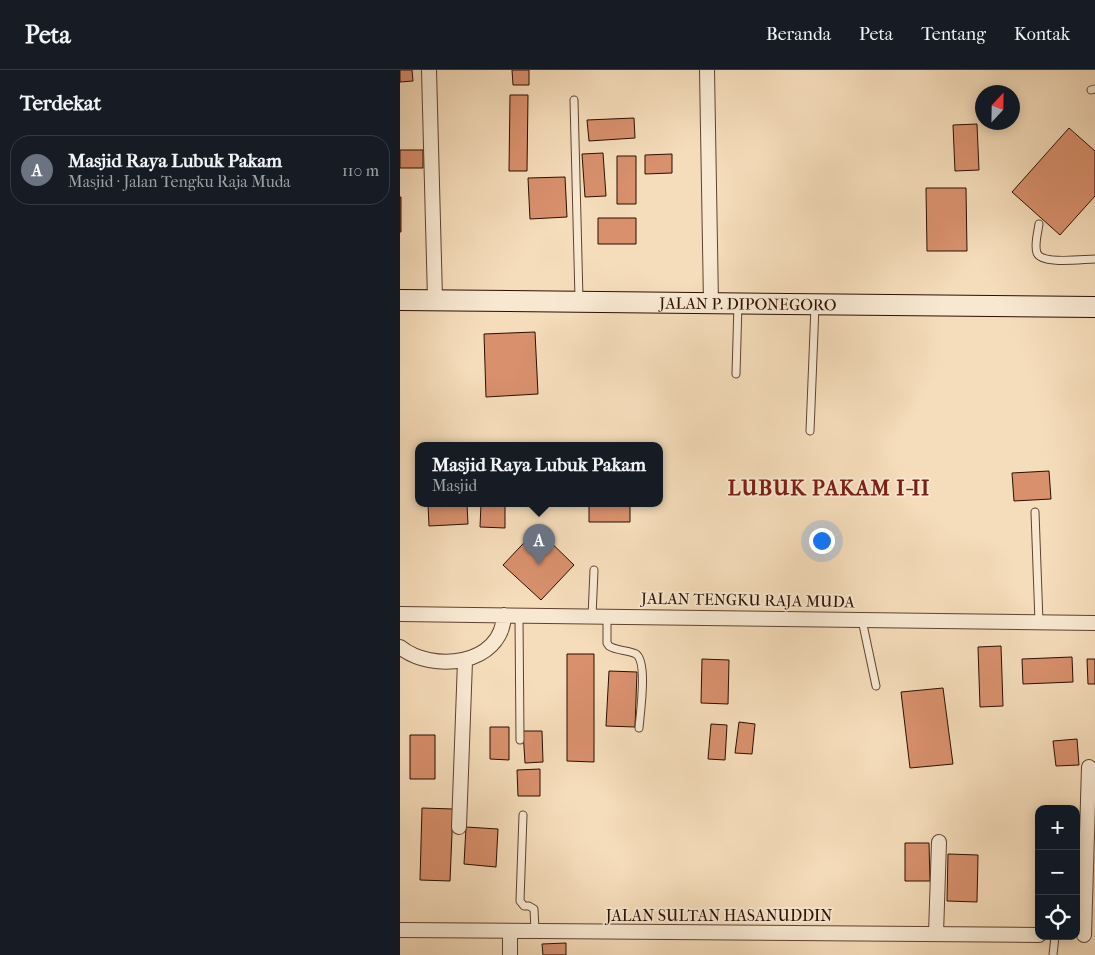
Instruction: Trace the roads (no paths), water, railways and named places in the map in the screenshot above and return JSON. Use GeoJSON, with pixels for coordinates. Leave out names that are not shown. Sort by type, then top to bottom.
{"type":"FeatureCollection","features":[{"type":"Feature","properties":{"kind":"main road","name":"JALAN P. DIPONEGORO"},"geometry":{"type":"LineString","coordinates":[[400,300],[1095,307]]}},
{"type":"Feature","properties":{"kind":"street"},"geometry":{"type":"LineString","coordinates":[[429,70],[435,299]]}},
{"type":"Feature","properties":{"kind":"street"},"geometry":{"type":"LineString","coordinates":[[707,70],[711,303]]}},
{"type":"Feature","properties":{"kind":"street","name":"JALAN TENGKU RAJA MUDA"},"geometry":{"type":"LineString","coordinates":[[400,614],[1095,623]]}},
{"type":"Feature","properties":{"kind":"street"},"geometry":{"type":"LineString","coordinates":[[400,646],[418,658],[442,663],[465,661],[490,645],[502,628],[504,615]]}},
{"type":"Feature","properties":{"kind":"street"},"geometry":{"type":"LineString","coordinates":[[459,827],[465,661]]}},
{"type":"Feature","properties":{"kind":"street"},"geometry":{"type":"LineString","coordinates":[[1085,935],[1089,767]]}},
{"type":"Feature","properties":{"kind":"street"},"geometry":{"type":"LineString","coordinates":[[936,934],[939,842]]}},
{"type":"Feature","properties":{"kind":"street","name":"JALAN SULTAN HASANUDDIN"},"geometry":{"type":"LineString","coordinates":[[400,930],[1035,935]]}},
{"type":"Feature","properties":{"kind":"street"},"geometry":{"type":"LineString","coordinates":[[510,932],[510,955]]}},
{"type":"Feature","properties":{"kind":"lane"},"geometry":{"type":"LineString","coordinates":[[574,100],[580,302]]}},
{"type":"Feature","properties":{"kind":"lane"},"geometry":{"type":"LineString","coordinates":[[1038,224],[1037,254],[1041,258],[1052,260],[1095,259]]}},
{"type":"Feature","properties":{"kind":"lane"},"geometry":{"type":"LineString","coordinates":[[810,430],[815,303]]}},
{"type":"Feature","properties":{"kind":"lane"},"geometry":{"type":"LineString","coordinates":[[736,374],[738,304]]}},
{"type":"Feature","properties":{"kind":"lane"},"geometry":{"type":"LineString","coordinates":[[1035,512],[1039,622]]}},
{"type":"Feature","properties":{"kind":"lane"},"geometry":{"type":"LineString","coordinates":[[592,616],[594,570]]}},
{"type":"Feature","properties":{"kind":"lane"},"geometry":{"type":"LineString","coordinates":[[520,616],[520,740]]}},
{"type":"Feature","properties":{"kind":"lane"},"geometry":{"type":"LineString","coordinates":[[607,616],[607,643],[609,646],[637,655],[641,660],[643,673],[639,728]]}},
{"type":"Feature","properties":{"kind":"lane"},"geometry":{"type":"LineString","coordinates":[[862,620],[876,686]]}},
{"type":"Feature","properties":{"kind":"lane"},"geometry":{"type":"LineString","coordinates":[[523,815],[520,901],[524,906],[534,909],[535,932]]}},
{"type":"Feature","properties":{"kind":"lane"},"geometry":{"type":"LineString","coordinates":[[1053,955],[1055,940]]}},
{"type":"Feature","properties":{"kind":"place","name":"Masjid Raya Lubuk Pakam"},"geometry":{"type":"Point","coordinates":[539,565]}},
{"type":"Feature","properties":{"kind":"district","name":"LUBUK PAKAM I-II"},"geometry":{"type":"Point","coordinates":[829,488]}}]}
